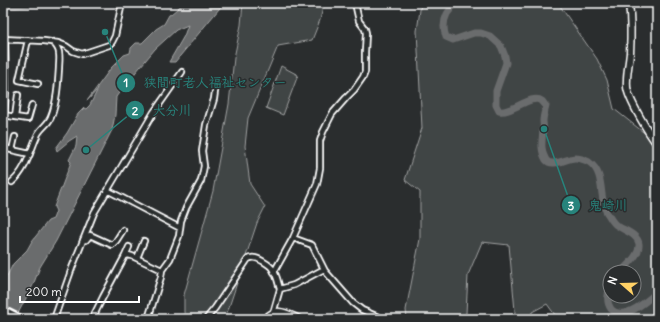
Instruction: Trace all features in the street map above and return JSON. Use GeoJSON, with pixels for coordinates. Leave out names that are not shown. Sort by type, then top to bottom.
{"type":"FeatureCollection","features":[{"type":"Feature","properties":{"kind":"main road"},"geometry":{"type":"LineString","coordinates":[[266,319],[272,314],[280,312],[298,319]]}},
{"type":"Feature","properties":{"kind":"street"},"geometry":{"type":"LineString","coordinates":[[3,133],[6,90],[4,39],[53,42],[66,46],[73,51],[82,54],[109,45],[112,42],[115,36],[122,3]]}},
{"type":"Feature","properties":{"kind":"street"},"geometry":{"type":"LineString","coordinates":[[274,272],[293,238],[317,184],[320,168],[320,141],[323,132],[332,114],[354,90],[364,75],[366,33],[359,21],[355,3]]}},
{"type":"Feature","properties":{"kind":"street"},"geometry":{"type":"LineString","coordinates":[[629,3],[631,25],[627,81],[628,93],[643,123],[657,144]]}},
{"type":"Feature","properties":{"kind":"street"},"geometry":{"type":"LineString","coordinates":[[28,40],[19,80],[38,84]]}},
{"type":"Feature","properties":{"kind":"street"},"geometry":{"type":"LineString","coordinates":[[12,182],[21,173],[40,129],[48,124],[56,100],[60,52],[53,42]]}},
{"type":"Feature","properties":{"kind":"street"},"geometry":{"type":"LineString","coordinates":[[54,319],[94,212],[154,112],[182,72]]}},
{"type":"Feature","properties":{"kind":"street"},"geometry":{"type":"LineString","coordinates":[[148,319],[162,270],[170,259],[176,246],[180,236],[181,221],[186,208],[201,181],[204,166],[202,152],[206,125],[214,98],[216,84]]}},
{"type":"Feature","properties":{"kind":"street"},"geometry":{"type":"LineString","coordinates":[[15,116],[18,96]]}},
{"type":"Feature","properties":{"kind":"street"},"geometry":{"type":"LineString","coordinates":[[4,115],[28,119],[32,105]]}},
{"type":"Feature","properties":{"kind":"street"},"geometry":{"type":"LineString","coordinates":[[12,150],[15,137]]}},
{"type":"Feature","properties":{"kind":"street"},"geometry":{"type":"LineString","coordinates":[[3,148],[30,154]]}},
{"type":"Feature","properties":{"kind":"street"},"geometry":{"type":"LineString","coordinates":[[107,190],[180,228]]}},
{"type":"Feature","properties":{"kind":"street"},"geometry":{"type":"LineString","coordinates":[[83,240],[86,240],[90,235],[112,245],[116,242],[123,230]]}},
{"type":"Feature","properties":{"kind":"street"},"geometry":{"type":"LineString","coordinates":[[293,238],[312,245],[324,269],[355,305],[383,319]]}},
{"type":"Feature","properties":{"kind":"street"},"geometry":{"type":"LineString","coordinates":[[137,258],[144,241]]}},
{"type":"Feature","properties":{"kind":"street"},"geometry":{"type":"LineString","coordinates":[[92,319],[129,248]]}},
{"type":"Feature","properties":{"kind":"street"},"geometry":{"type":"LineString","coordinates":[[125,256],[128,255],[137,258],[162,270]]}},
{"type":"Feature","properties":{"kind":"street"},"geometry":{"type":"LineString","coordinates":[[206,319],[246,262],[252,257],[268,264],[273,269],[280,289],[274,310],[275,313]]}},
{"type":"Feature","properties":{"kind":"street"},"geometry":{"type":"LineString","coordinates":[[280,289],[294,285],[324,269]]}},
{"type":"Feature","properties":{"kind":"street"},"geometry":{"type":"LineString","coordinates":[[3,309],[23,319]]}},
{"type":"Feature","properties":{"kind":"shaded area"},"geometry":{"type":"Polygon","coordinates":[[[184,3],[224,3],[175,62],[169,62],[184,36],[188,25],[176,30],[155,49],[116,97],[112,130],[56,241],[40,267],[33,285],[15,319],[3,319],[3,284],[13,264],[27,250],[32,241],[48,221],[53,219],[56,211],[54,207],[71,162],[69,160],[76,146],[77,136],[57,151],[56,148],[78,114],[90,105],[98,89],[87,101],[111,68],[124,55],[130,53],[131,48],[136,43],[142,43],[156,29],[164,24],[169,15],[184,3]]]}},
{"type":"Feature","properties":{"kind":"shaded area"},"geometry":{"type":"Polygon","coordinates":[[[243,3],[324,3],[320,20],[312,40],[278,46],[248,118],[245,146],[250,184],[265,207],[257,223],[225,319],[186,319],[184,312],[184,295],[213,191],[229,104],[234,58],[241,25],[243,3]]]}},
{"type":"Feature","properties":{"kind":"shaded area"},"geometry":{"type":"Polygon","coordinates":[[[421,3],[558,3],[597,59],[607,80],[614,109],[657,143],[657,319],[558,319],[547,304],[532,312],[531,319],[514,319],[515,311],[509,245],[482,242],[468,275],[466,313],[464,319],[407,319],[406,310],[420,239],[420,192],[405,180],[422,128],[417,31],[421,3]]]}},
{"type":"Feature","properties":{"kind":"shaded area"},"geometry":{"type":"Polygon","coordinates":[[[281,66],[298,75],[283,115],[266,108],[281,66]]]}},
{"type":"Feature","properties":{"kind":"waterway"},"geometry":{"type":"LineString","coordinates":[[3,4],[15,5],[34,3]]}},
{"type":"Feature","properties":{"kind":"waterway"},"geometry":{"type":"LineString","coordinates":[[454,3],[447,14],[444,23],[446,37],[453,40],[474,33],[481,33],[490,36],[501,46],[506,63],[496,91],[496,105],[499,111],[510,110],[527,101],[538,99],[542,101],[546,106],[543,119],[542,138],[543,153],[546,160],[556,163],[572,158],[579,158],[589,162],[594,167],[600,179],[604,207],[607,213],[616,225],[630,233],[638,241],[638,252],[629,264]]}},
{"type":"Feature","properties":{"kind":"waterway"},"geometry":{"type":"LineString","coordinates":[[608,304],[611,309],[616,312],[628,312],[647,301],[657,292]]}},
{"type":"Feature","properties":{"kind":"place","name":"狭間町老人福祉センター"},"geometry":{"type":"Point","coordinates":[105,32]}},
{"type":"Feature","properties":{"kind":"place","name":"鬼崎川"},"geometry":{"type":"Point","coordinates":[544,129]}},
{"type":"Feature","properties":{"kind":"place","name":"大分川"},"geometry":{"type":"Point","coordinates":[86,150]}}]}
